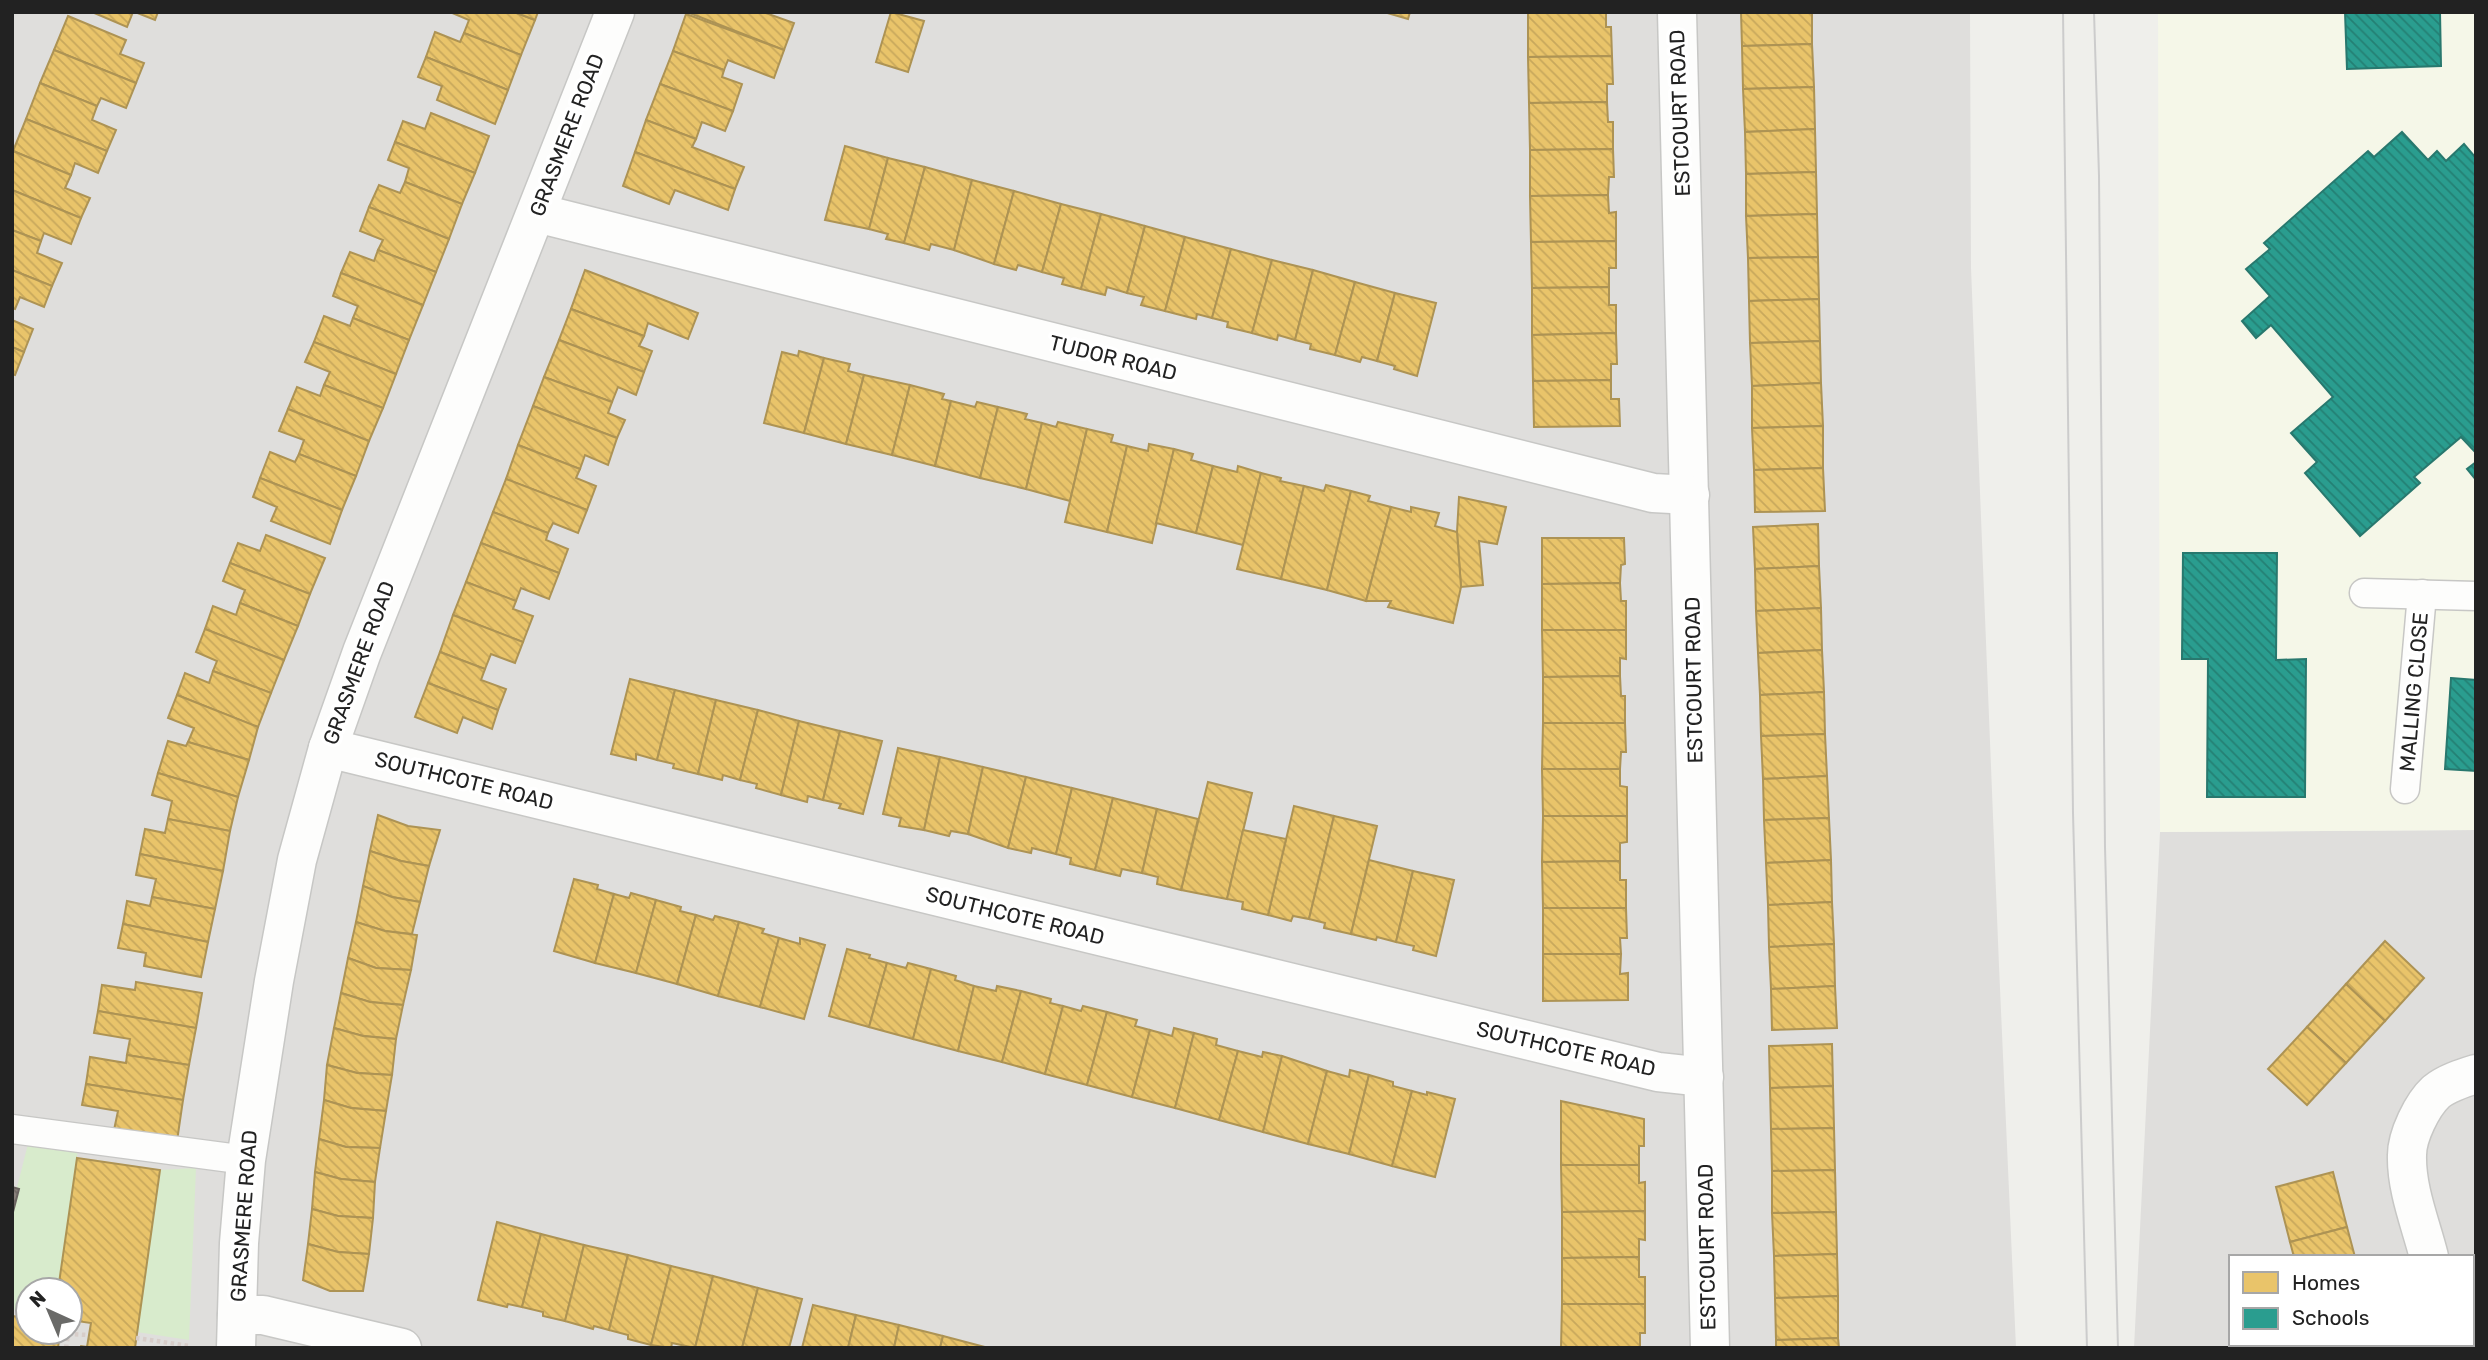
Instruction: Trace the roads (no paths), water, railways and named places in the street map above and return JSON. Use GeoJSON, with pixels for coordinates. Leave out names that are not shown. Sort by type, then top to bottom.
{"type":"FeatureCollection","features":[{"type":"Feature","properties":{"kind":"street","name":"GRASMERE ROAD"},"geometry":{"type":"LineString","coordinates":[[236,1331],[239,1243],[246,1160],[274,981],[297,860],[328,748],[435,464],[615,12]]}},
{"type":"Feature","properties":{"kind":"street","name":"ESTCOURT ROAD"},"geometry":{"type":"LineString","coordinates":[[1677,12],[1710,1348]]}},
{"type":"Feature","properties":{"kind":"street","name":"TUDOR ROAD"},"geometry":{"type":"LineString","coordinates":[[537,213],[1653,494],[1690,495]]}},
{"type":"Feature","properties":{"kind":"street","name":"SOUTHCOTE ROAD"},"geometry":{"type":"LineString","coordinates":[[328,748],[1658,1072],[1704,1077]]}},
{"type":"Feature","properties":{"kind":"street"},"geometry":{"type":"LineString","coordinates":[[2428,1255],[2411,1188],[2407,1154],[2419,1112],[2437,1092],[2476,1074]]}},
{"type":"Feature","properties":{"kind":"street"},"geometry":{"type":"LineString","coordinates":[[236,1331],[263,1315],[402,1348]]}},
{"type":"Feature","properties":{"kind":"lane","name":"MALLING CLOSE"},"geometry":{"type":"LineString","coordinates":[[2364,593],[2476,596]]}},
{"type":"Feature","properties":{"kind":"lane","name":"MALLING CLOSE"},"geometry":{"type":"LineString","coordinates":[[2405,789],[2422,594]]}},
{"type":"Feature","properties":{"kind":"lane"},"geometry":{"type":"LineString","coordinates":[[12,1129],[246,1160]]}},
{"type":"Feature","properties":{"kind":"tram line"},"geometry":{"type":"LineString","coordinates":[[2063,12],[2073,813],[2087,1348]]}},
{"type":"Feature","properties":{"kind":"tram line"},"geometry":{"type":"LineString","coordinates":[[2094,12],[2099,176],[2105,847],[2118,1348]]}}]}
